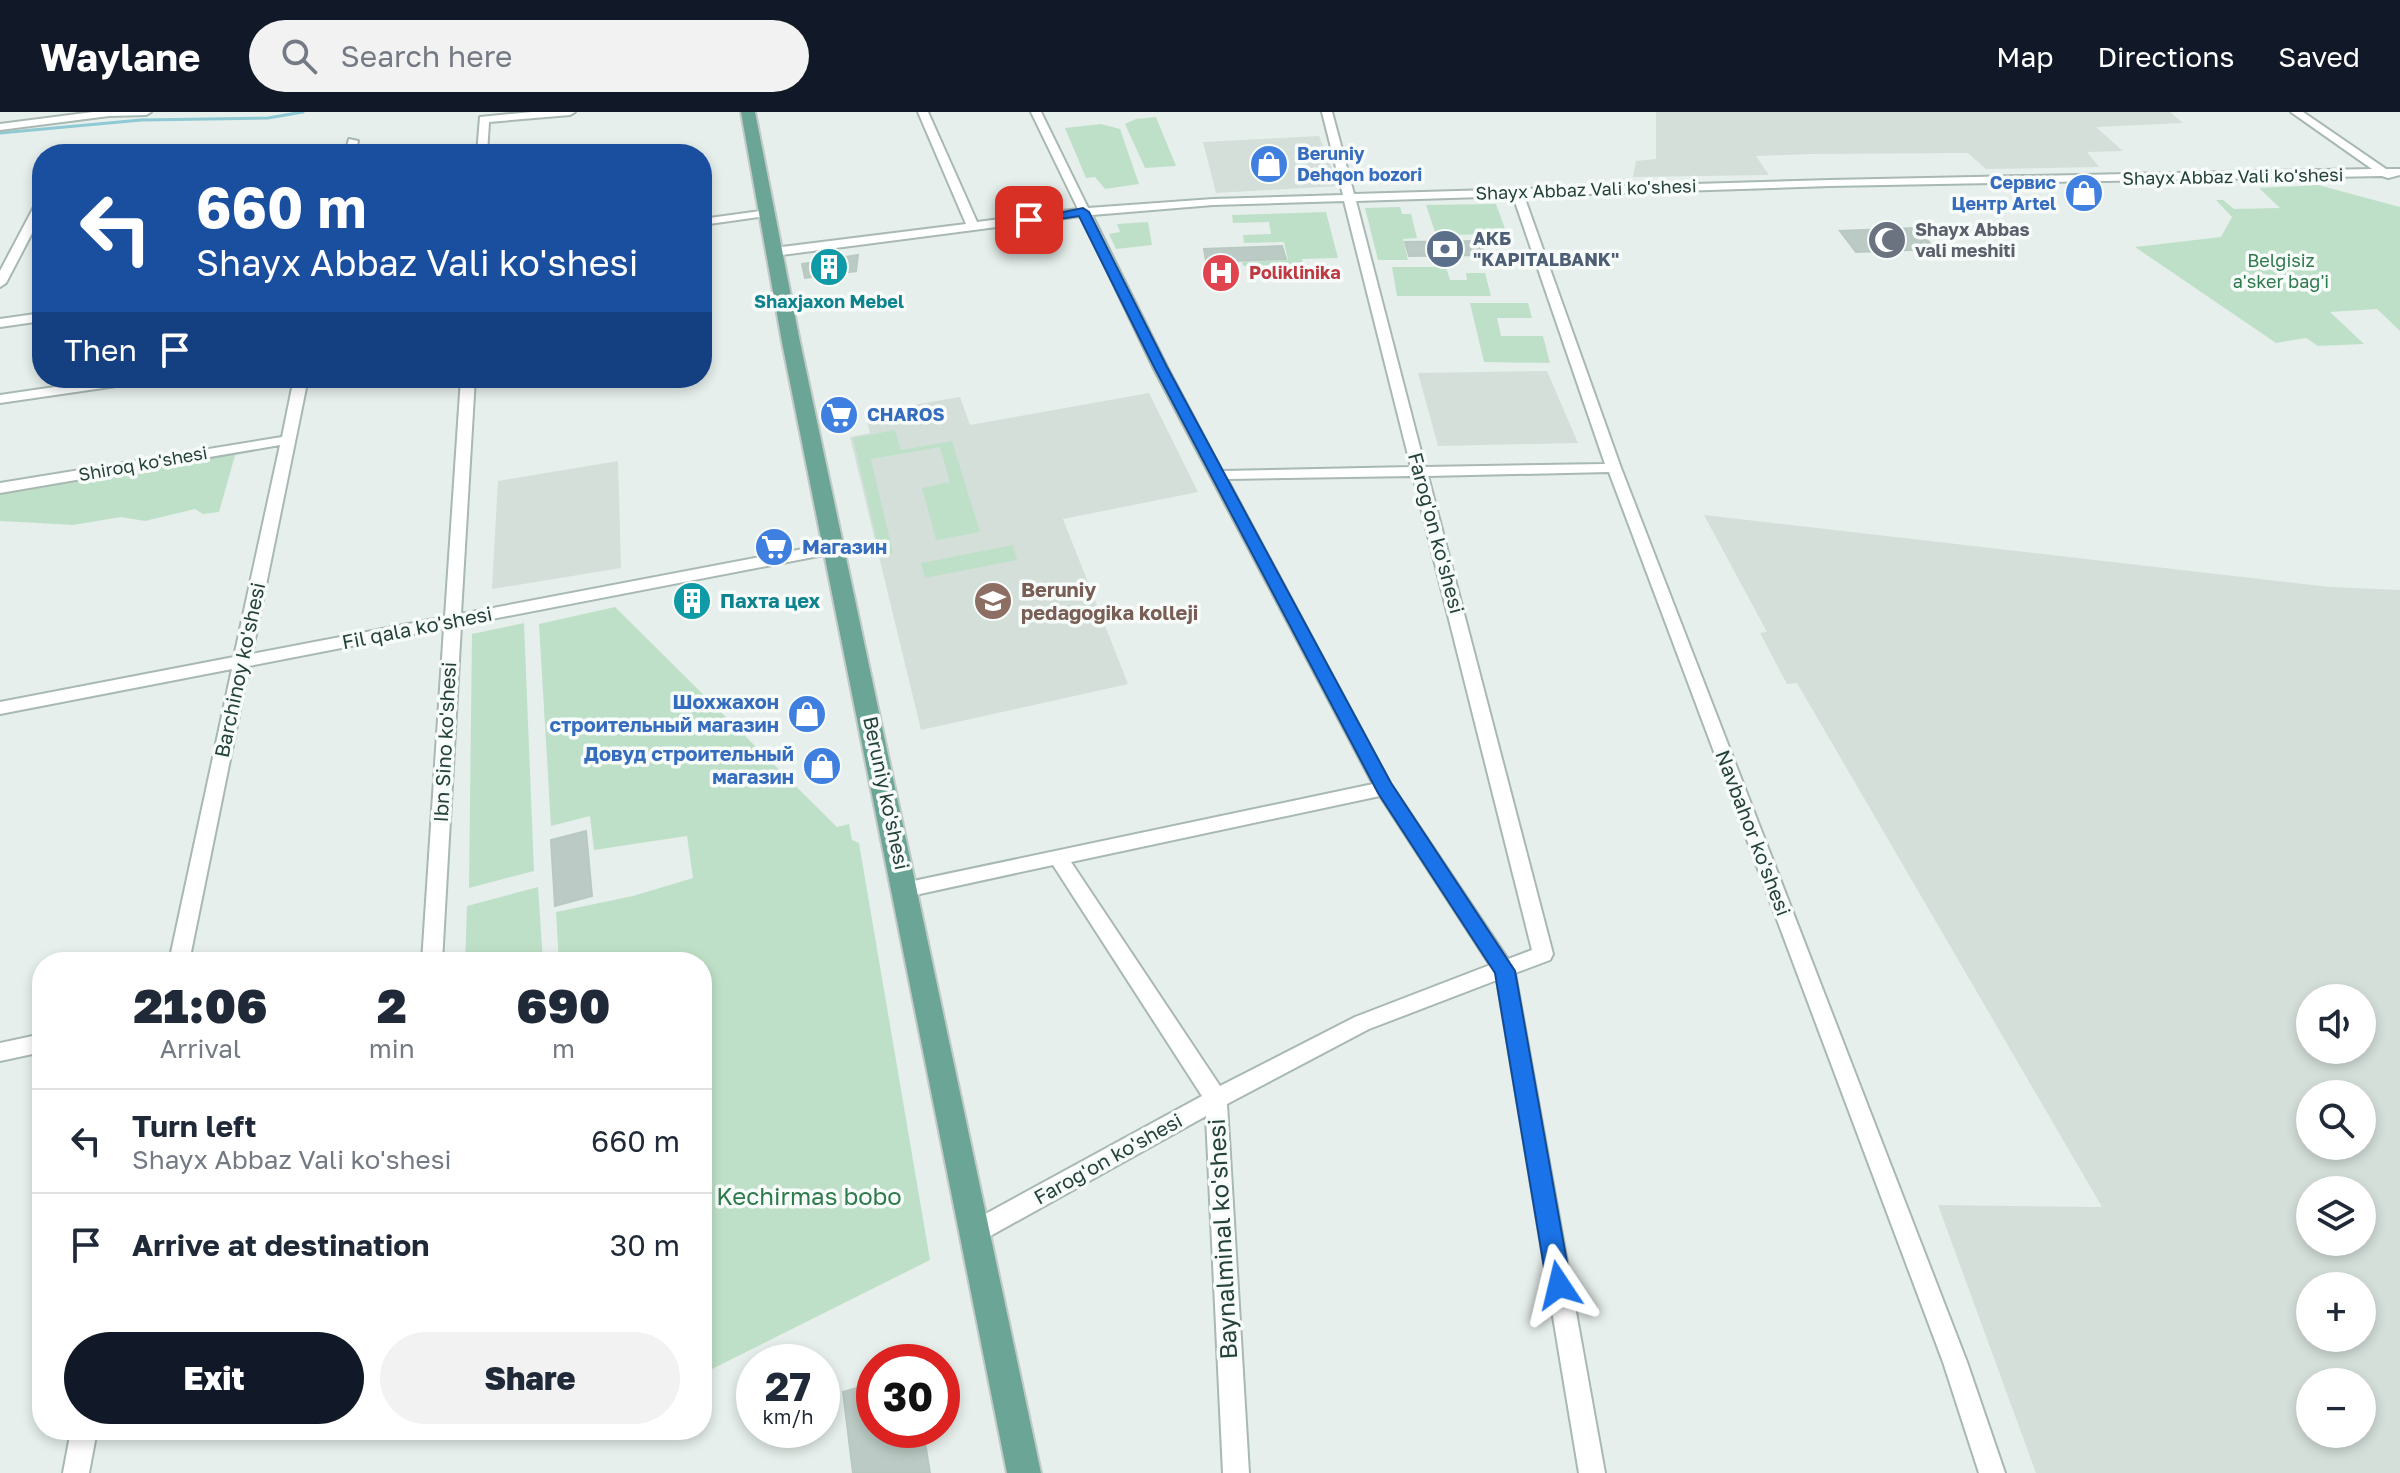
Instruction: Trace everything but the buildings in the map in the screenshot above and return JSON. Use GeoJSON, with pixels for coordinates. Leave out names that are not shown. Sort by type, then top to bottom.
{"type":"FeatureCollection","features":[{"type":"Feature","properties":{"kind":"main road","name":"Beruniy ko'shesi"},"geometry":{"type":"LineString","coordinates":[[748,112],[1024,1473]]}},
{"type":"Feature","properties":{"kind":"street"},"geometry":{"type":"LineString","coordinates":[[0,127],[109,113],[146,112]]}},
{"type":"Feature","properties":{"kind":"street"},"geometry":{"type":"LineString","coordinates":[[483,144],[484,119],[570,112]]}},
{"type":"Feature","properties":{"kind":"street"},"geometry":{"type":"LineString","coordinates":[[923,112],[974,228]]}},
{"type":"Feature","properties":{"kind":"street"},"geometry":{"type":"LineString","coordinates":[[1036,112],[1160,367],[1384,788],[1505,971],[1592,1473]]}},
{"type":"Feature","properties":{"kind":"street","name":"Farog'on ko'shesi"},"geometry":{"type":"LineString","coordinates":[[975,1232],[1216,1099],[1362,1023],[1543,954],[1327,112]]}},
{"type":"Feature","properties":{"kind":"street"},"geometry":{"type":"LineString","coordinates":[[2296,112],[2400,184]]}},
{"type":"Feature","properties":{"kind":"street","name":"Shayx Abbaz Vali ko'shesi"},"geometry":{"type":"LineString","coordinates":[[774,252],[1083,212],[1213,202],[1856,183],[2400,172]]}},
{"type":"Feature","properties":{"kind":"street","name":"Navbahor ko'shesi"},"geometry":{"type":"LineString","coordinates":[[1517,192],[1614,468],[1949,1347],[1992,1473]]}},
{"type":"Feature","properties":{"kind":"street"},"geometry":{"type":"LineString","coordinates":[[712,221],[768,213]]}},
{"type":"Feature","properties":{"kind":"street"},"geometry":{"type":"LineString","coordinates":[[0,283],[32,222]]}},
{"type":"Feature","properties":{"kind":"street"},"geometry":{"type":"LineString","coordinates":[[0,323],[32,318]]}},
{"type":"Feature","properties":{"kind":"street"},"geometry":{"type":"LineString","coordinates":[[0,399],[75,388]]}},
{"type":"Feature","properties":{"kind":"street","name":"Barchinoy ko'shesi"},"geometry":{"type":"LineString","coordinates":[[181,952],[299,388]]}},
{"type":"Feature","properties":{"kind":"street","name":"Ibn Sino ko'shesi"},"geometry":{"type":"LineString","coordinates":[[433,952],[467,388]]}},
{"type":"Feature","properties":{"kind":"street","name":"Shiroq ko'shesi"},"geometry":{"type":"LineString","coordinates":[[0,488],[287,440]]}},
{"type":"Feature","properties":{"kind":"street"},"geometry":{"type":"LineString","coordinates":[[1220,475],[1614,468]]}},
{"type":"Feature","properties":{"kind":"street","name":"Fil qala ko'shesi"},"geometry":{"type":"LineString","coordinates":[[0,708],[834,548]]}},
{"type":"Feature","properties":{"kind":"street"},"geometry":{"type":"LineString","coordinates":[[906,889],[1384,788]]}},
{"type":"Feature","properties":{"kind":"street","name":"Baynalminal ko'shesi"},"geometry":{"type":"LineString","coordinates":[[1059,859],[1216,1099],[1236,1473]]}},
{"type":"Feature","properties":{"kind":"street"},"geometry":{"type":"LineString","coordinates":[[0,1052],[32,1045]]}},
{"type":"Feature","properties":{"kind":"street"},"geometry":{"type":"LineString","coordinates":[[76,1473],[82,1440]]}},
{"type":"Feature","properties":{"kind":"shaded area"},"geometry":{"type":"Polygon","coordinates":[[[1656,112],[2170,112],[2183,123],[2096,127],[2123,151],[2087,152],[2099,167],[1986,169],[1968,153],[1812,154],[1756,156],[1769,175],[1633,177],[1636,161],[1656,159],[1656,112]]]}},
{"type":"Feature","properties":{"kind":"shaded area","name":"Beruniy Dehqon bozori"},"geometry":{"type":"Polygon","coordinates":[[[1319,136],[1339,186],[1216,193],[1203,142],[1319,136]]]}},
{"type":"Feature","properties":{"kind":"shaded area"},"geometry":{"type":"Polygon","coordinates":[[[1547,371],[1578,443],[1438,446],[1418,373],[1547,371]]]}},
{"type":"Feature","properties":{"kind":"shaded area","name":"Beruniy pedagogika kolleji"},"geometry":{"type":"Polygon","coordinates":[[[1149,393],[1198,492],[1063,519],[1128,684],[921,730],[850,437],[870,433],[865,413],[960,397],[970,425],[1149,393]]]}},
{"type":"Feature","properties":{"kind":"shaded area"},"geometry":{"type":"Polygon","coordinates":[[[618,461],[621,568],[492,589],[498,481],[618,461]]]}},
{"type":"Feature","properties":{"kind":"shaded area"},"geometry":{"type":"Polygon","coordinates":[[[1704,515],[2330,587],[2400,590],[2400,1473],[2036,1473],[1938,1205],[2102,1207],[1797,683],[1787,684],[1760,633],[1767,632],[1704,515]]]}},
{"type":"Feature","properties":{"kind":"green space"},"geometry":{"type":"Polygon","coordinates":[[[1156,117],[1176,166],[1145,168],[1125,124],[1136,119],[1156,117]]]}},
{"type":"Feature","properties":{"kind":"green space"},"geometry":{"type":"Polygon","coordinates":[[[1101,124],[1120,129],[1139,184],[1105,189],[1095,177],[1086,178],[1065,128],[1101,124]]]}},
{"type":"Feature","properties":{"kind":"green space","name":"Belgisiz a'sker bag'i"},"geometry":{"type":"Polygon","coordinates":[[[2318,185],[2400,207],[2400,331],[2377,309],[2330,312],[2364,344],[2318,346],[2306,338],[2276,343],[2135,247],[2221,237],[2232,217],[2216,200],[2223,200],[2234,209],[2280,208],[2259,188],[2318,185]]]}},
{"type":"Feature","properties":{"kind":"green space"},"geometry":{"type":"Polygon","coordinates":[[[1496,204],[1507,234],[1436,235],[1426,205],[1496,204]]]}},
{"type":"Feature","properties":{"kind":"green space"},"geometry":{"type":"Polygon","coordinates":[[[1400,207],[1402,214],[1411,214],[1417,238],[1403,239],[1408,260],[1378,260],[1365,208],[1400,207]]]}},
{"type":"Feature","properties":{"kind":"green space"},"geometry":{"type":"Polygon","coordinates":[[[1326,212],[1338,258],[1302,259],[1303,264],[1243,266],[1242,262],[1288,260],[1284,242],[1244,243],[1243,235],[1271,234],[1269,222],[1233,223],[1232,215],[1326,212]]]}},
{"type":"Feature","properties":{"kind":"green space"},"geometry":{"type":"Polygon","coordinates":[[[1148,222],[1152,245],[1116,249],[1109,234],[1120,232],[1117,224],[1148,222]]]}},
{"type":"Feature","properties":{"kind":"green space"},"geometry":{"type":"Polygon","coordinates":[[[1392,267],[1446,267],[1450,280],[1467,280],[1466,273],[1485,273],[1491,296],[1397,296],[1392,267]]]}},
{"type":"Feature","properties":{"kind":"green space"},"geometry":{"type":"Polygon","coordinates":[[[1470,303],[1528,303],[1532,318],[1497,318],[1501,336],[1543,336],[1550,363],[1484,362],[1470,303]]]}},
{"type":"Feature","properties":{"kind":"green space"},"geometry":{"type":"Polygon","coordinates":[[[895,430],[901,450],[952,441],[980,532],[936,540],[922,488],[950,482],[940,447],[871,459],[893,553],[880,555],[853,438],[895,430]]]}},
{"type":"Feature","properties":{"kind":"green space"},"geometry":{"type":"Polygon","coordinates":[[[236,452],[219,512],[203,514],[195,509],[145,521],[121,517],[73,525],[0,521],[0,492],[236,452]]]}},
{"type":"Feature","properties":{"kind":"green space"},"geometry":{"type":"Polygon","coordinates":[[[1013,545],[1017,560],[925,578],[921,563],[1013,545]]]}},
{"type":"Feature","properties":{"kind":"green space","name":"Kechirmas bobo"},"geometry":{"type":"Polygon","coordinates":[[[615,607],[837,827],[849,824],[852,840],[859,843],[930,1260],[762,1344],[736,1344],[736,1357],[712,1369],[712,952],[558,952],[556,912],[633,896],[693,878],[687,836],[594,850],[590,816],[551,826],[539,624],[615,607]]]}},
{"type":"Feature","properties":{"kind":"green space"},"geometry":{"type":"Polygon","coordinates":[[[524,623],[534,871],[469,888],[472,634],[524,623]]]}},
{"type":"Feature","properties":{"kind":"green space"},"geometry":{"type":"Polygon","coordinates":[[[538,887],[542,952],[465,952],[467,906],[538,887]]]}},
{"type":"Feature","properties":{"kind":"waterway"},"geometry":{"type":"LineString","coordinates":[[0,133],[141,120],[268,118],[303,112]]}},
{"type":"Feature","properties":{"kind":"place","name":"Beruniy Dehqon bozori"},"geometry":{"type":"Point","coordinates":[1269,164]}},
{"type":"Feature","properties":{"kind":"place","name":"Сервис Центр Artel"},"geometry":{"type":"Point","coordinates":[2084,193]}},
{"type":"Feature","properties":{"kind":"place","name":"Shayx Abbas vali meshiti"},"geometry":{"type":"Point","coordinates":[1887,240]}},
{"type":"Feature","properties":{"kind":"place","name":"АКБ \"KAPITALBANK\""},"geometry":{"type":"Point","coordinates":[1445,249]}},
{"type":"Feature","properties":{"kind":"place","name":"Shaxjaxon Mebel"},"geometry":{"type":"Point","coordinates":[829,267]}},
{"type":"Feature","properties":{"kind":"place","name":"Poliklinika"},"geometry":{"type":"Point","coordinates":[1221,273]}},
{"type":"Feature","properties":{"kind":"place","name":"CHAROS"},"geometry":{"type":"Point","coordinates":[839,415]}},
{"type":"Feature","properties":{"kind":"place","name":"Магазин"},"geometry":{"type":"Point","coordinates":[774,547]}},
{"type":"Feature","properties":{"kind":"place","name":"Пахта цех"},"geometry":{"type":"Point","coordinates":[692,601]}},
{"type":"Feature","properties":{"kind":"place","name":"Beruniy pedagogika kolleji"},"geometry":{"type":"Point","coordinates":[993,601]}},
{"type":"Feature","properties":{"kind":"place","name":"Шохжахон строительный магазин"},"geometry":{"type":"Point","coordinates":[807,714]}},
{"type":"Feature","properties":{"kind":"place","name":"Довуд строительный магазин"},"geometry":{"type":"Point","coordinates":[822,766]}},
{"type":"Feature","properties":{"kind":"route"},"geometry":{"type":"LineString","coordinates":[[1029,220],[1083,212],[1160,367],[1384,788],[1505,971],[1559,1285]]}}]}
